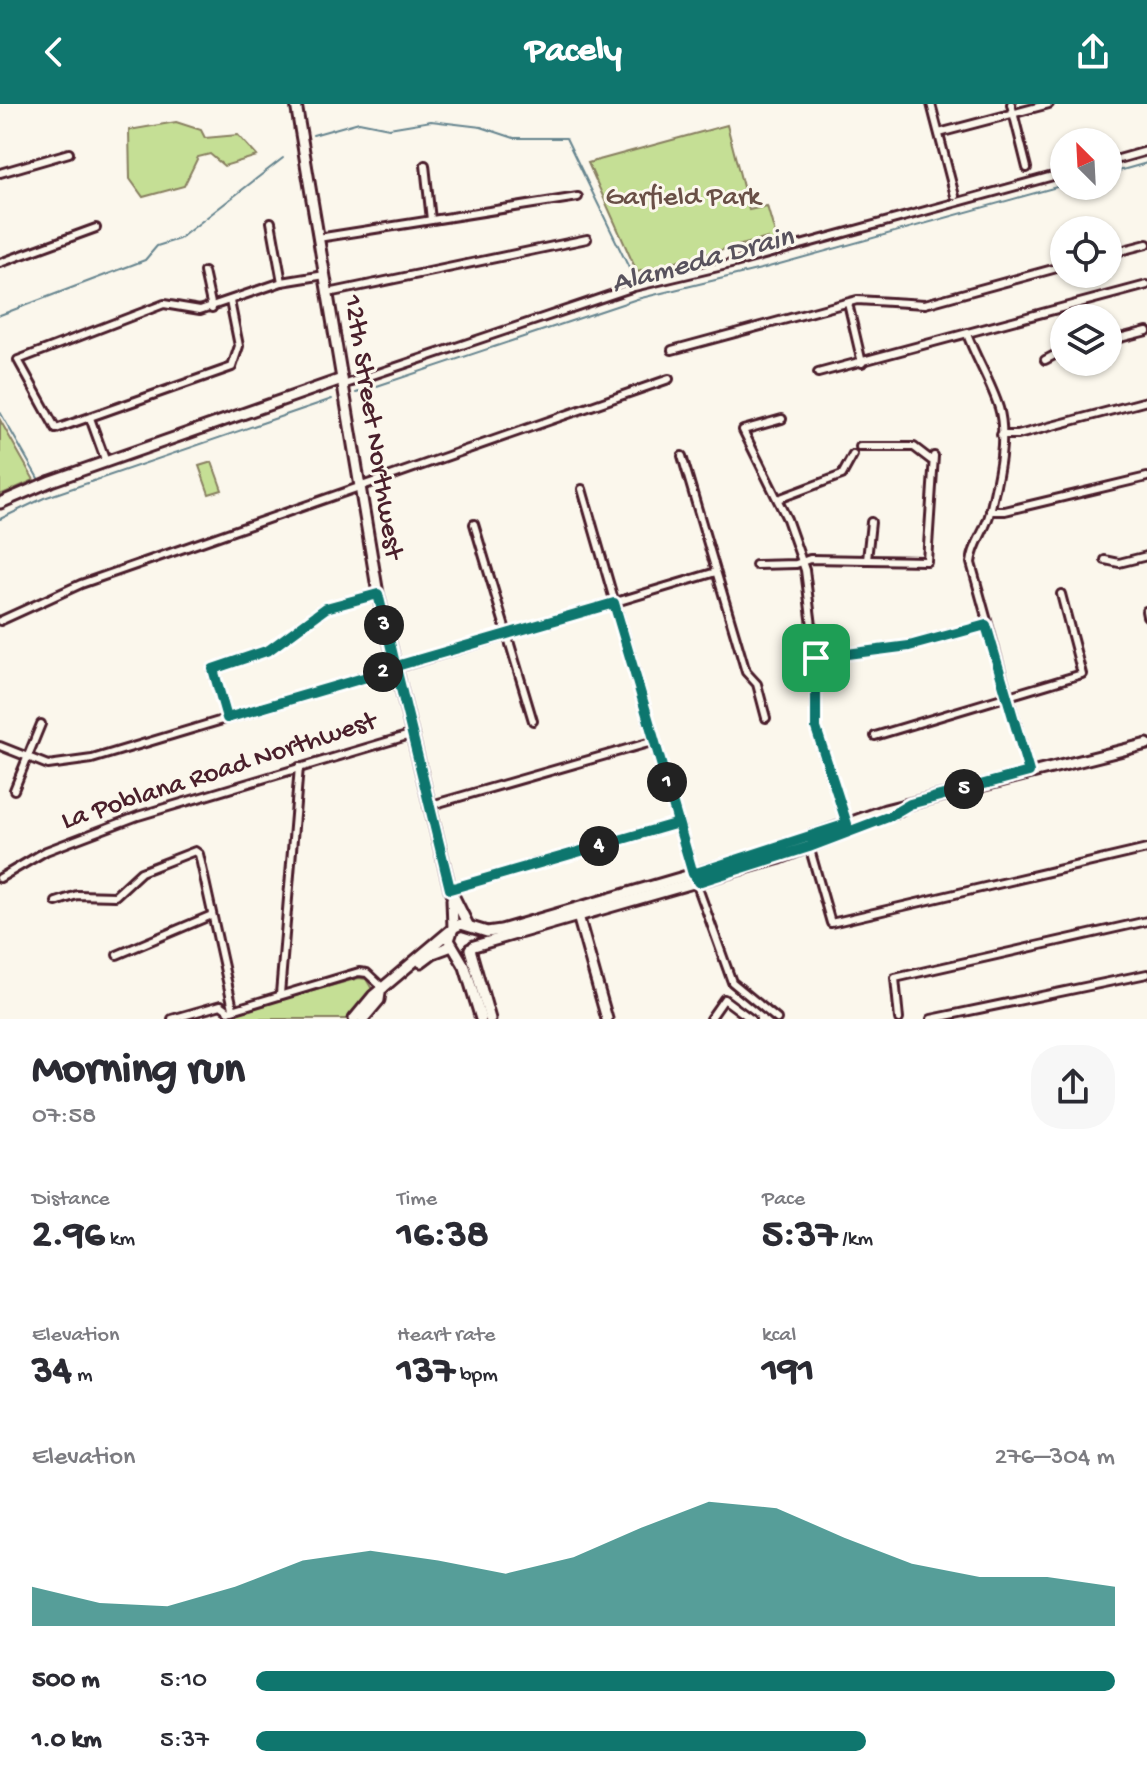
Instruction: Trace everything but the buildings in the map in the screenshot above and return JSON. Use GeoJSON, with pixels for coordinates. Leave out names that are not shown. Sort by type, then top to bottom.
{"type":"FeatureCollection","features":[{"type":"Feature","properties":{"kind":"main road","name":"12th Street Northwest"},"geometry":{"type":"LineString","coordinates":[[296,104],[378,594],[410,735],[451,892],[454,948]]}},
{"type":"Feature","properties":{"kind":"main road"},"geometry":{"type":"LineString","coordinates":[[0,503],[106,462],[343,382]]}},
{"type":"Feature","properties":{"kind":"main road"},"geometry":{"type":"LineString","coordinates":[[414,963],[454,948],[472,947],[808,843],[910,804],[1147,744]]}},
{"type":"Feature","properties":{"kind":"main road","name":"12th Street Northwest"},"geometry":{"type":"LineString","coordinates":[[451,892],[470,927]]}},
{"type":"Feature","properties":{"kind":"main road"},"geometry":{"type":"LineString","coordinates":[[354,1019],[373,996],[452,930],[470,927],[494,931],[578,913]]}},
{"type":"Feature","properties":{"kind":"main road"},"geometry":{"type":"LineString","coordinates":[[578,913],[607,1019]]}},
{"type":"Feature","properties":{"kind":"main road"},"geometry":{"type":"LineString","coordinates":[[470,927],[476,937],[472,947],[490,1019]]}},
{"type":"Feature","properties":{"kind":"main road"},"geometry":{"type":"LineString","coordinates":[[454,948],[481,1019]]}},
{"type":"Feature","properties":{"kind":"main road"},"geometry":{"type":"LineString","coordinates":[[363,1019],[379,1000],[382,991]]}},
{"type":"Feature","properties":{"kind":"street"},"geometry":{"type":"LineString","coordinates":[[931,104],[955,196]]}},
{"type":"Feature","properties":{"kind":"street"},"geometry":{"type":"LineString","coordinates":[[1011,104],[1027,168]]}},
{"type":"Feature","properties":{"kind":"street"},"geometry":{"type":"LineString","coordinates":[[939,133],[1049,104]]}},
{"type":"Feature","properties":{"kind":"street"},"geometry":{"type":"LineString","coordinates":[[1122,158],[1147,151]]}},
{"type":"Feature","properties":{"kind":"street"},"geometry":{"type":"LineString","coordinates":[[0,173],[69,153]]}},
{"type":"Feature","properties":{"kind":"street"},"geometry":{"type":"LineString","coordinates":[[425,165],[431,220]]}},
{"type":"Feature","properties":{"kind":"street"},"geometry":{"type":"LineString","coordinates":[[343,382],[634,287],[1050,177]]}},
{"type":"Feature","properties":{"kind":"street"},"geometry":{"type":"LineString","coordinates":[[318,238],[578,197]]}},
{"type":"Feature","properties":{"kind":"street"},"geometry":{"type":"LineString","coordinates":[[271,222],[282,282]]}},
{"type":"Feature","properties":{"kind":"street"},"geometry":{"type":"LineString","coordinates":[[0,263],[96,228]]}},
{"type":"Feature","properties":{"kind":"street"},"geometry":{"type":"LineString","coordinates":[[328,293],[587,239]]}},
{"type":"Feature","properties":{"kind":"street"},"geometry":{"type":"LineString","coordinates":[[1122,250],[1147,244]]}},
{"type":"Feature","properties":{"kind":"street"},"geometry":{"type":"LineString","coordinates":[[672,350],[848,303],[869,299],[912,306],[925,304],[1050,270]]}},
{"type":"Feature","properties":{"kind":"street"},"geometry":{"type":"LineString","coordinates":[[204,272],[212,308]]}},
{"type":"Feature","properties":{"kind":"street"},"geometry":{"type":"LineString","coordinates":[[230,301],[239,346],[232,367],[56,429],[18,360],[164,304],[200,310],[212,308],[230,301],[282,282],[325,275]]}},
{"type":"Feature","properties":{"kind":"street"},"geometry":{"type":"LineString","coordinates":[[818,373],[1147,285]]}},
{"type":"Feature","properties":{"kind":"street"},"geometry":{"type":"LineString","coordinates":[[848,303],[862,363]]}},
{"type":"Feature","properties":{"kind":"street"},"geometry":{"type":"LineString","coordinates":[[1122,337],[1147,331]]}},
{"type":"Feature","properties":{"kind":"street"},"geometry":{"type":"LineString","coordinates":[[967,334],[999,407],[1001,435],[990,511],[986,527],[975,542],[971,563],[1029,772]]}},
{"type":"Feature","properties":{"kind":"street"},"geometry":{"type":"LineString","coordinates":[[1045,360],[1050,357]]}},
{"type":"Feature","properties":{"kind":"street"},"geometry":{"type":"LineString","coordinates":[[0,621],[81,584],[669,379]]}},
{"type":"Feature","properties":{"kind":"street"},"geometry":{"type":"LineString","coordinates":[[1001,435],[1018,435],[1147,401]]}},
{"type":"Feature","properties":{"kind":"street"},"geometry":{"type":"LineString","coordinates":[[90,418],[106,462]]}},
{"type":"Feature","properties":{"kind":"street"},"geometry":{"type":"LineString","coordinates":[[782,419],[743,430],[778,499],[803,561],[816,658],[816,728],[848,828]]}},
{"type":"Feature","properties":{"kind":"street"},"geometry":{"type":"LineString","coordinates":[[756,565],[803,561],[927,561],[932,458],[914,447],[860,447]]}},
{"type":"Feature","properties":{"kind":"street"},"geometry":{"type":"LineString","coordinates":[[778,499],[842,475],[853,455]]}},
{"type":"Feature","properties":{"kind":"street"},"geometry":{"type":"LineString","coordinates":[[682,456],[746,672],[757,684],[766,718]]}},
{"type":"Feature","properties":{"kind":"street"},"geometry":{"type":"LineString","coordinates":[[990,511],[1005,511],[1147,477]]}},
{"type":"Feature","properties":{"kind":"street"},"geometry":{"type":"LineString","coordinates":[[582,489],[678,823],[735,988],[777,1019]]}},
{"type":"Feature","properties":{"kind":"street"},"geometry":{"type":"LineString","coordinates":[[867,560],[871,522]]}},
{"type":"Feature","properties":{"kind":"street"},"geometry":{"type":"LineString","coordinates":[[474,524],[533,721]]}},
{"type":"Feature","properties":{"kind":"street"},"geometry":{"type":"LineString","coordinates":[[1105,560],[1119,563],[1147,556]]}},
{"type":"Feature","properties":{"kind":"street"},"geometry":{"type":"LineString","coordinates":[[0,746],[48,765],[65,765],[716,572]]}},
{"type":"Feature","properties":{"kind":"street"},"geometry":{"type":"LineString","coordinates":[[227,718],[213,669],[269,650],[326,608],[378,594]]}},
{"type":"Feature","properties":{"kind":"street"},"geometry":{"type":"LineString","coordinates":[[875,736],[1082,674],[1061,594]]}},
{"type":"Feature","properties":{"kind":"street"},"geometry":{"type":"LineString","coordinates":[[816,658],[909,646],[986,625]]}},
{"type":"Feature","properties":{"kind":"street"},"geometry":{"type":"LineString","coordinates":[[14,790],[41,724]]}},
{"type":"Feature","properties":{"kind":"street","name":"La Poblana Road Northwest"},"geometry":{"type":"LineString","coordinates":[[0,878],[46,851],[97,830],[410,735]]}},
{"type":"Feature","properties":{"kind":"street"},"geometry":{"type":"LineString","coordinates":[[428,806],[655,741]]}},
{"type":"Feature","properties":{"kind":"street"},"geometry":{"type":"LineString","coordinates":[[280,994],[299,767]]}},
{"type":"Feature","properties":{"kind":"street"},"geometry":{"type":"LineString","coordinates":[[451,892],[678,823]]}},
{"type":"Feature","properties":{"kind":"street"},"geometry":{"type":"LineString","coordinates":[[808,843],[831,923],[1147,849]]}},
{"type":"Feature","properties":{"kind":"street"},"geometry":{"type":"LineString","coordinates":[[56,902],[77,895],[115,896],[141,872],[195,851],[199,854],[230,1013]]}},
{"type":"Feature","properties":{"kind":"street"},"geometry":{"type":"LineString","coordinates":[[117,955],[212,915]]}},
{"type":"Feature","properties":{"kind":"street"},"geometry":{"type":"LineString","coordinates":[[899,1019],[895,978],[1147,921]]}},
{"type":"Feature","properties":{"kind":"street"},"geometry":{"type":"LineString","coordinates":[[230,1013],[280,994],[359,972],[367,973],[382,991]]}},
{"type":"Feature","properties":{"kind":"street"},"geometry":{"type":"LineString","coordinates":[[931,1019],[1147,974]]}},
{"type":"Feature","properties":{"kind":"street"},"geometry":{"type":"LineString","coordinates":[[710,1019],[724,999],[751,1019]]}},
{"type":"Feature","properties":{"kind":"street"},"geometry":{"type":"LineString","coordinates":[[172,1019],[221,1005],[230,1013]]}},
{"type":"Feature","properties":{"kind":"green space"},"geometry":{"type":"Polygon","coordinates":[[[176,122],[201,130],[205,138],[238,135],[257,156],[224,166],[210,154],[198,157],[184,186],[143,197],[130,179],[129,130],[176,122]]]}},
{"type":"Feature","properties":{"kind":"green space","name":"Garfield Park"},"geometry":{"type":"Polygon","coordinates":[[[727,125],[749,210],[767,206],[778,244],[770,246],[768,238],[637,272],[588,163],[727,125]]]}},
{"type":"Feature","properties":{"kind":"green space"},"geometry":{"type":"Polygon","coordinates":[[[0,420],[34,480],[0,495],[0,420]]]}},
{"type":"Feature","properties":{"kind":"green space"},"geometry":{"type":"Polygon","coordinates":[[[212,462],[222,490],[209,494],[199,466],[212,462]]]}},
{"type":"Feature","properties":{"kind":"green space"},"geometry":{"type":"Polygon","coordinates":[[[359,978],[366,979],[372,989],[347,1019],[234,1019],[233,1014],[238,1012],[359,978]]]}},
{"type":"Feature","properties":{"kind":"waterway"},"geometry":{"type":"LineString","coordinates":[[313,135],[359,122],[389,128],[431,121],[481,127],[514,138],[566,138],[630,270],[635,277],[651,276]]}},
{"type":"Feature","properties":{"kind":"waterway"},"geometry":{"type":"LineString","coordinates":[[0,315],[145,260],[157,246],[179,239],[283,158]]}},
{"type":"Feature","properties":{"kind":"waterway","name":"Alameda Drain"},"geometry":{"type":"LineString","coordinates":[[1122,170],[1147,163]]}},
{"type":"Feature","properties":{"kind":"waterway","name":"Alameda Drain"},"geometry":{"type":"LineString","coordinates":[[356,393],[637,299],[765,268],[1050,189]]}},
{"type":"Feature","properties":{"kind":"waterway","name":"Alameda Drain"},"geometry":{"type":"LineString","coordinates":[[0,519],[44,498],[332,399]]}},
{"type":"Feature","properties":{"kind":"waterway"},"geometry":{"type":"LineString","coordinates":[[0,412],[39,480]]}},
{"type":"Feature","properties":{"kind":"route"},"geometry":{"type":"LineString","coordinates":[[816,658],[816,728],[847,824],[781,848],[693,874],[678,823],[655,741],[614,603],[400,665],[394,669],[227,718],[213,669],[269,650],[326,608],[378,594],[394,669],[450,889],[678,823],[691,867],[693,874],[698,882],[780,858],[888,817],[910,804],[1029,772],[986,625],[909,646],[816,658]]}}]}
